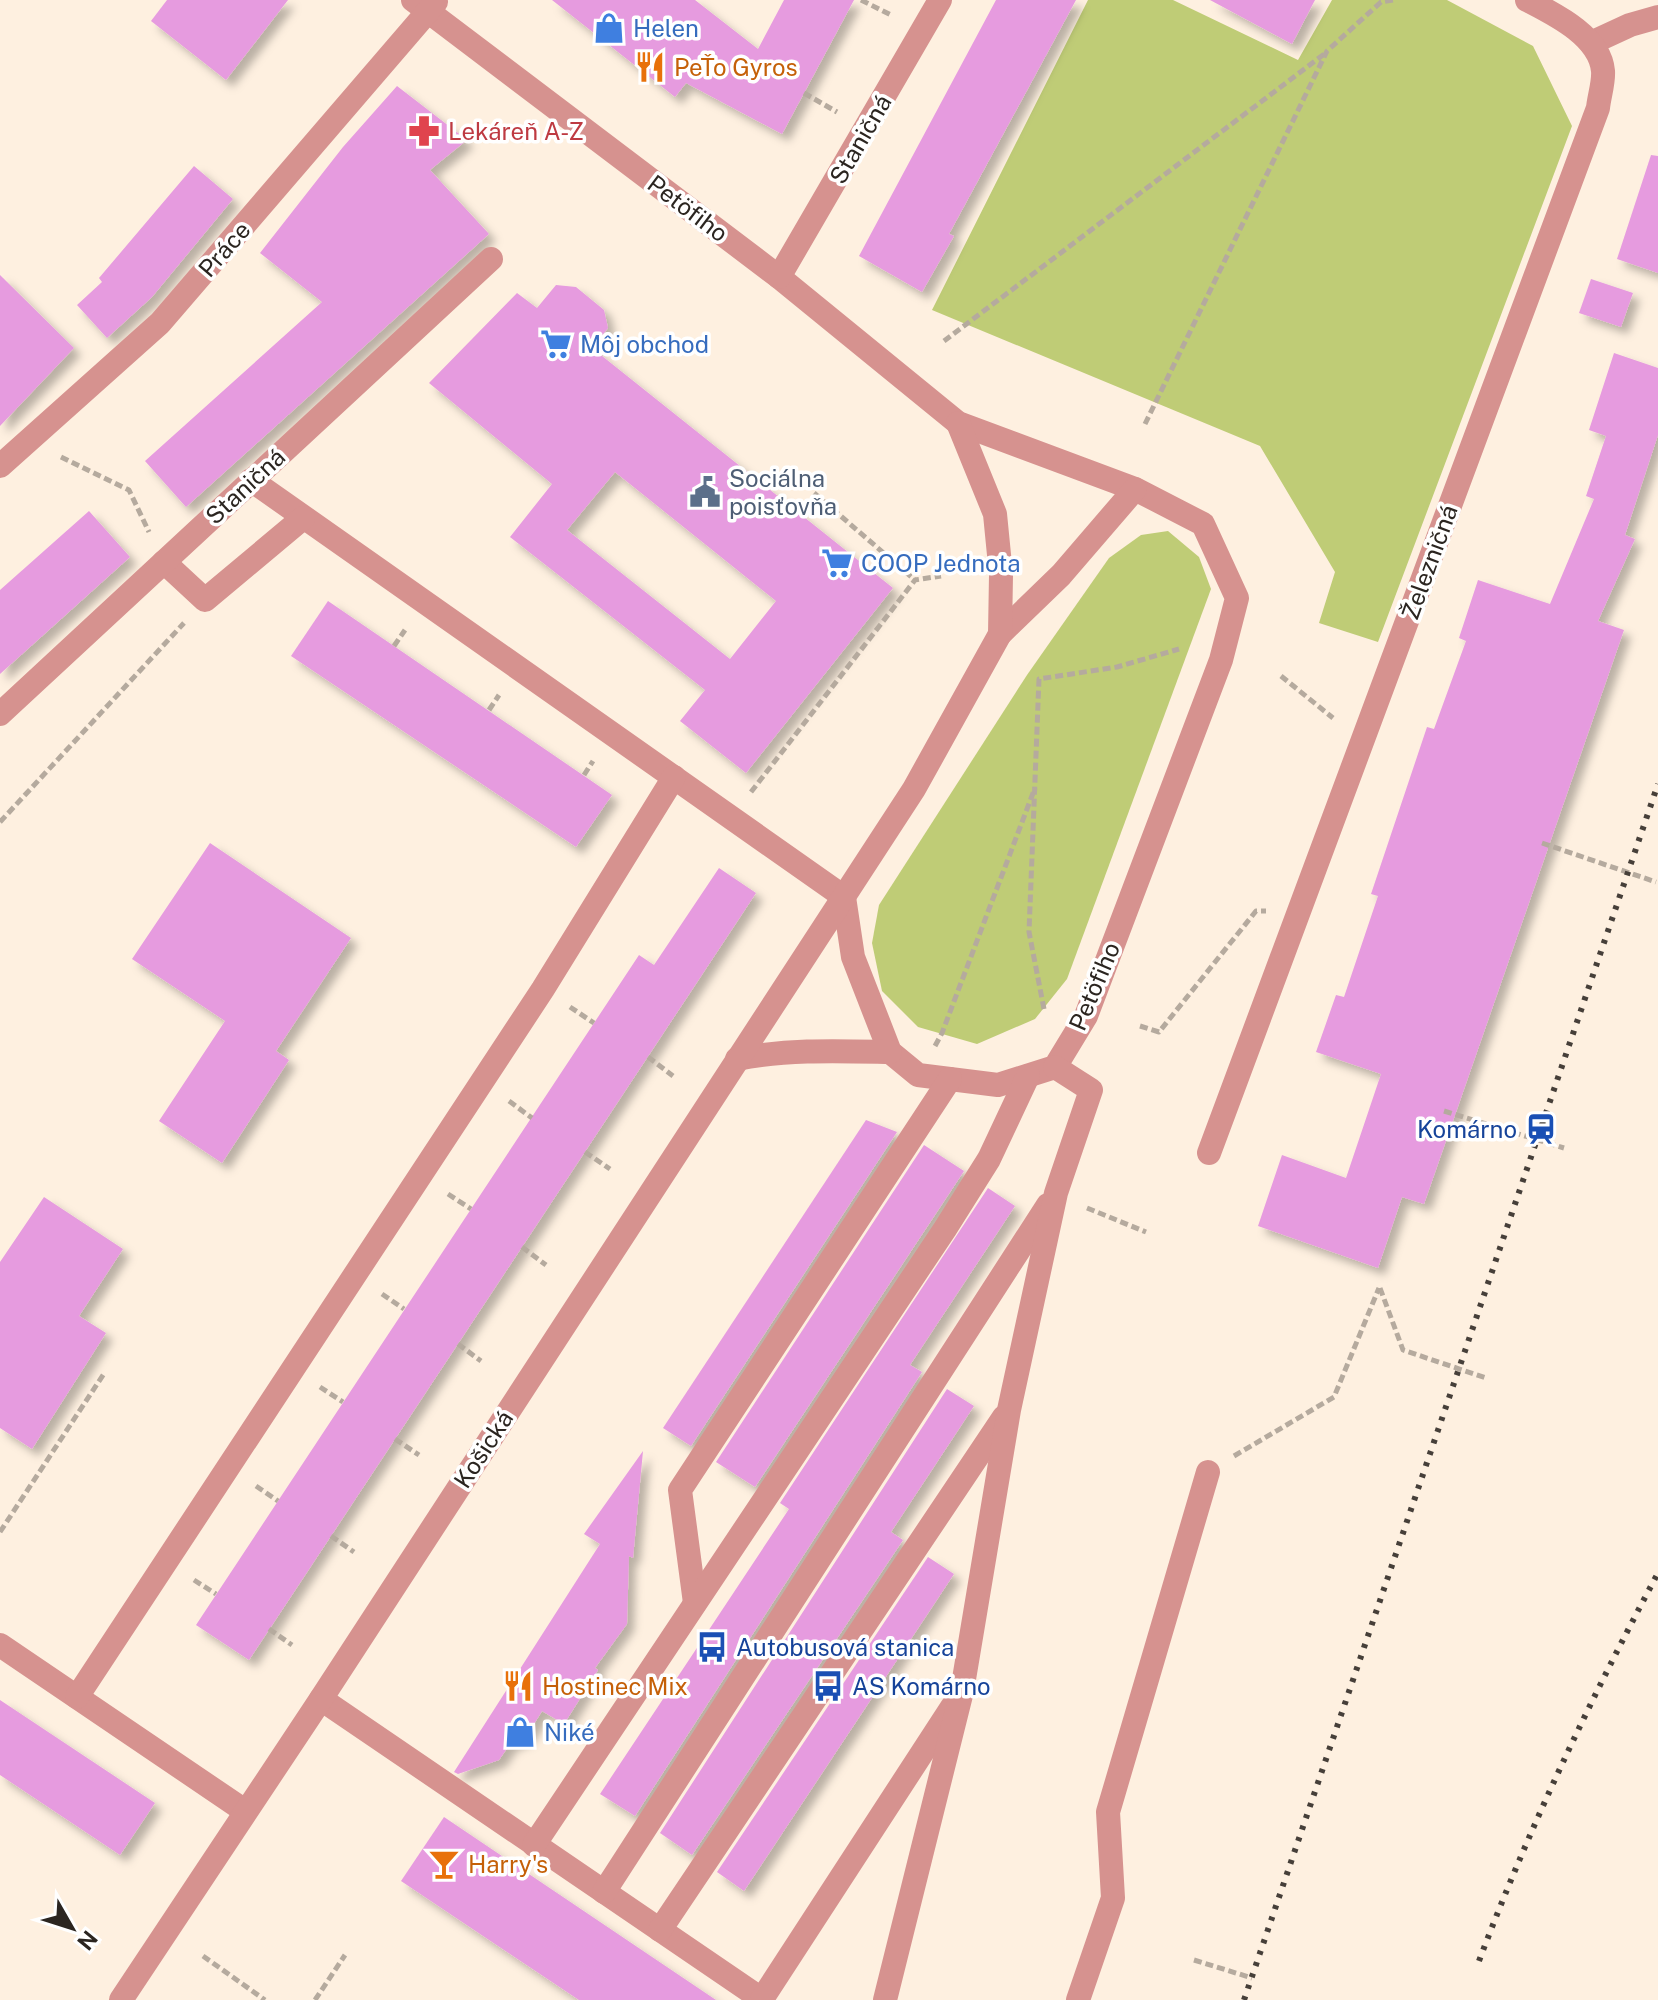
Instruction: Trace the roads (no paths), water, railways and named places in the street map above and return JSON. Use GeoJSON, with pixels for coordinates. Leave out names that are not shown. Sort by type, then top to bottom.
{"type":"FeatureCollection","features":[{"type":"Feature","properties":{"kind":"street","name":"Staničná"},"geometry":{"type":"LineString","coordinates":[[779,277],[940,0]]}},
{"type":"Feature","properties":{"kind":"street"},"geometry":{"type":"LineString","coordinates":[[1527,0],[1571,25],[1591,43],[1630,25],[1658,17]]}},
{"type":"Feature","properties":{"kind":"street","name":"Petöfiho"},"geometry":{"type":"LineString","coordinates":[[426,4],[779,277],[958,423],[1135,489],[1203,524],[1237,598],[1221,660],[1086,1016],[1055,1067]]}},
{"type":"Feature","properties":{"kind":"street","name":"Práce"},"geometry":{"type":"LineString","coordinates":[[0,466],[160,323],[426,4]]}},
{"type":"Feature","properties":{"kind":"street","name":"Železničná"},"geometry":{"type":"LineString","coordinates":[[1209,1153],[1598,108],[1603,69],[1591,43]]}},
{"type":"Feature","properties":{"kind":"street","name":"Staničná"},"geometry":{"type":"LineString","coordinates":[[0,714],[491,259]]}},
{"type":"Feature","properties":{"kind":"street","name":"Petöfiho"},"geometry":{"type":"LineString","coordinates":[[844,897],[914,789],[1000,634],[1001,575],[995,514],[958,423]]}},
{"type":"Feature","properties":{"kind":"street"},"geometry":{"type":"LineString","coordinates":[[251,480],[844,897],[853,957],[890,1052],[918,1075],[998,1085],[1055,1067],[1091,1090],[1056,1193],[1009,1410],[962,1691],[885,2000]]}},
{"type":"Feature","properties":{"kind":"street"},"geometry":{"type":"LineString","coordinates":[[1000,634],[1061,575],[1135,489]]}},
{"type":"Feature","properties":{"kind":"street"},"geometry":{"type":"LineString","coordinates":[[164,562],[205,600],[303,518]]}},
{"type":"Feature","properties":{"kind":"street"},"geometry":{"type":"LineString","coordinates":[[77,1697],[534,1002],[674,777]]}},
{"type":"Feature","properties":{"kind":"street","name":"Košická"},"geometry":{"type":"LineString","coordinates":[[121,2000],[844,897]]}},
{"type":"Feature","properties":{"kind":"street"},"geometry":{"type":"LineString","coordinates":[[737,1059],[771,1052],[813,1050],[890,1052]]}},
{"type":"Feature","properties":{"kind":"street"},"geometry":{"type":"LineString","coordinates":[[534,1845],[945,1229],[989,1159],[1028,1076]]}},
{"type":"Feature","properties":{"kind":"street"},"geometry":{"type":"LineString","coordinates":[[695,1603],[680,1490],[950,1079]]}},
{"type":"Feature","properties":{"kind":"street"},"geometry":{"type":"LineString","coordinates":[[604,1892],[1056,1193]]}},
{"type":"Feature","properties":{"kind":"street"},"geometry":{"type":"LineString","coordinates":[[660,1930],[1009,1410]]}},
{"type":"Feature","properties":{"kind":"street"},"geometry":{"type":"LineString","coordinates":[[1078,2000],[1113,1898],[1108,1812],[1208,1472]]}},
{"type":"Feature","properties":{"kind":"street"},"geometry":{"type":"LineString","coordinates":[[0,1645],[245,1811]]}},
{"type":"Feature","properties":{"kind":"street"},"geometry":{"type":"LineString","coordinates":[[321,1699],[762,2000],[962,1691]]}},
{"type":"Feature","properties":{"kind":"railway"},"geometry":{"type":"LineString","coordinates":[[1244,2000],[1658,784]]}},
{"type":"Feature","properties":{"kind":"railway"},"geometry":{"type":"LineString","coordinates":[[1479,1961],[1562,1764],[1658,1573]]}},
{"type":"Feature","properties":{"kind":"place","name":"Helen"},"geometry":{"type":"Point","coordinates":[609,28]}},
{"type":"Feature","properties":{"kind":"place","name":"PeŤo Gyros"},"geometry":{"type":"Point","coordinates":[650,67]}},
{"type":"Feature","properties":{"kind":"place","name":"Lekáreň A-Z"},"geometry":{"type":"Point","coordinates":[424,131]}},
{"type":"Feature","properties":{"kind":"place","name":"Môj obchod"},"geometry":{"type":"Point","coordinates":[556,344]}},
{"type":"Feature","properties":{"kind":"place","name":"Sociálna poisťovňa"},"geometry":{"type":"Point","coordinates":[705,492]}},
{"type":"Feature","properties":{"kind":"place","name":"COOP Jednota"},"geometry":{"type":"Point","coordinates":[837,563]}},
{"type":"Feature","properties":{"kind":"place","name":"Komárno"},"geometry":{"type":"Point","coordinates":[1541,1129]}},
{"type":"Feature","properties":{"kind":"place","name":"Autobusová stanica"},"geometry":{"type":"Point","coordinates":[712,1647]}},
{"type":"Feature","properties":{"kind":"place","name":"Hostinec Mix"},"geometry":{"type":"Point","coordinates":[518,1686]}},
{"type":"Feature","properties":{"kind":"place","name":"AS Komárno"},"geometry":{"type":"Point","coordinates":[828,1686]}},
{"type":"Feature","properties":{"kind":"place","name":"Niké"},"geometry":{"type":"Point","coordinates":[520,1732]}},
{"type":"Feature","properties":{"kind":"place","name":"Harry's"},"geometry":{"type":"Point","coordinates":[444,1864]}}]}
